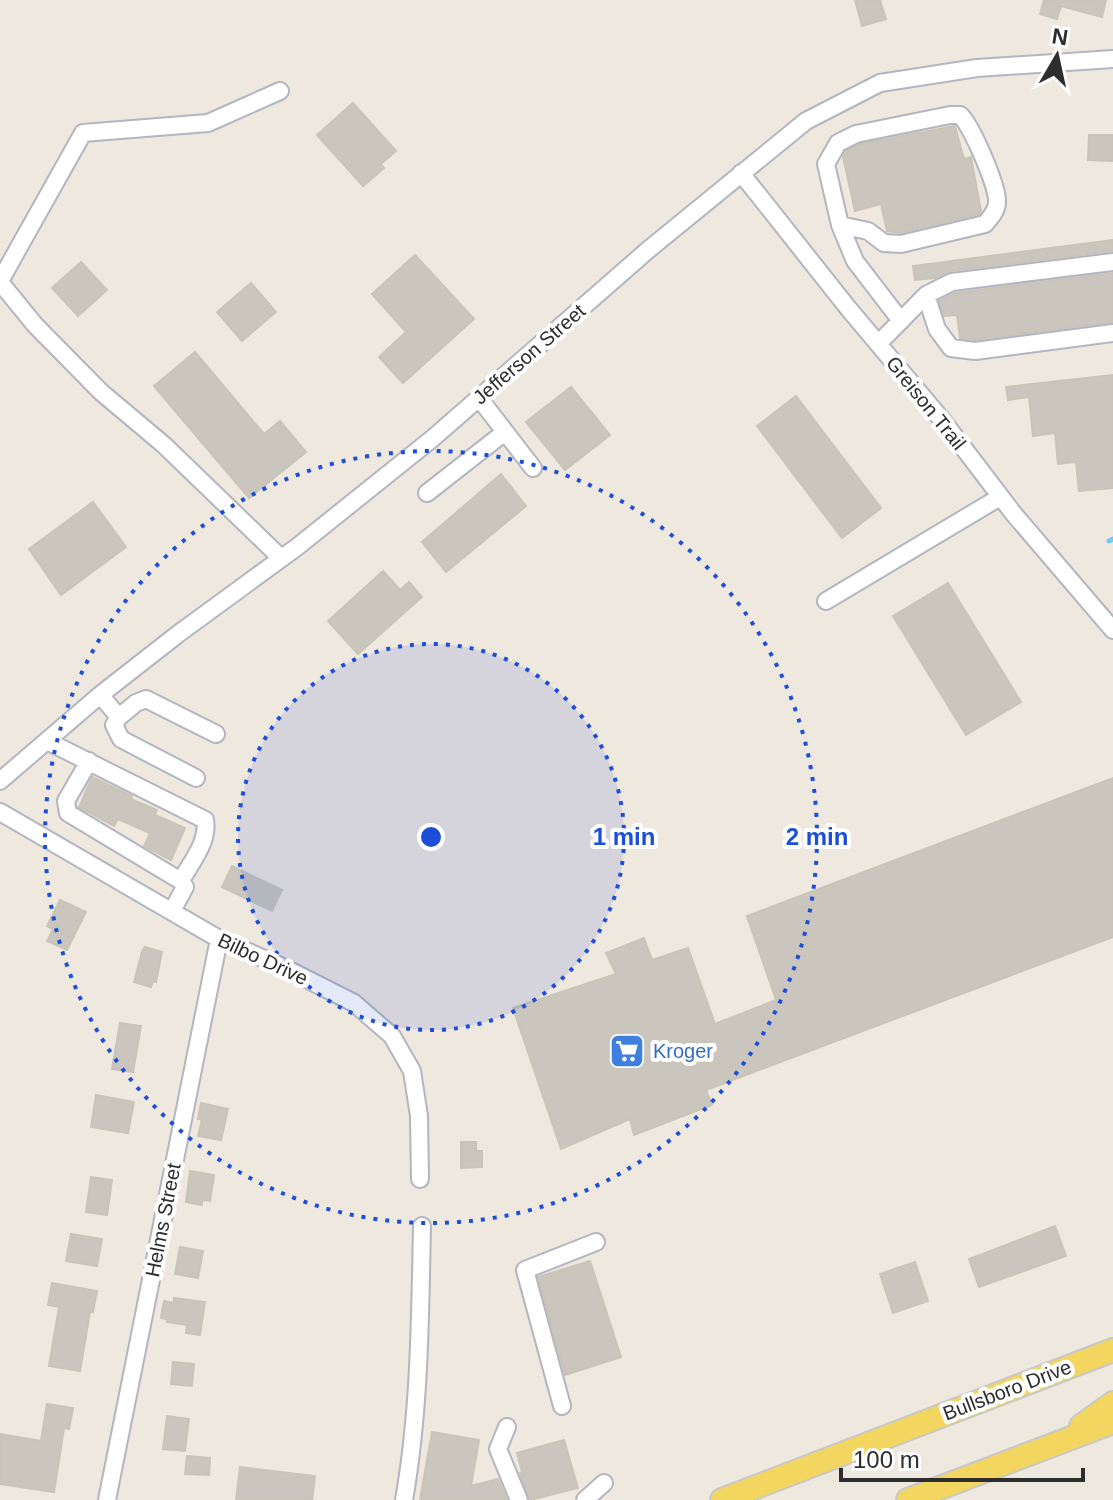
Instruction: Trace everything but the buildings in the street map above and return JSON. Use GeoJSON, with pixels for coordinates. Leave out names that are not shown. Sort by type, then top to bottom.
{"type":"FeatureCollection","features":[{"type":"Feature","properties":{"kind":"main road","name":"Bullsboro Drive"},"geometry":{"type":"LineString","coordinates":[[722,1500],[1113,1350]]}},
{"type":"Feature","properties":{"kind":"main road"},"geometry":{"type":"LineString","coordinates":[[1057,1443],[1113,1403]]}},
{"type":"Feature","properties":{"kind":"main road"},"geometry":{"type":"LineString","coordinates":[[908,1500],[1113,1422]]}},
{"type":"Feature","properties":{"kind":"street","name":"Jefferson Street"},"geometry":{"type":"LineString","coordinates":[[0,781],[100,695],[433,438],[648,250],[806,121],[880,83],[977,68],[1113,59]]}},
{"type":"Feature","properties":{"kind":"street"},"geometry":{"type":"LineString","coordinates":[[280,91],[208,123],[83,133],[0,282],[35,325],[101,392],[164,445],[281,558]]}},
{"type":"Feature","properties":{"kind":"street"},"geometry":{"type":"LineString","coordinates":[[840,225],[868,231],[884,243],[901,244],[985,224],[993,215],[997,202],[967,121],[960,115],[950,115],[856,134],[838,143],[826,164],[840,225],[855,261],[901,321]]}},
{"type":"Feature","properties":{"kind":"street","name":"Greison Trail"},"geometry":{"type":"LineString","coordinates":[[741,173],[943,421],[1000,497],[1113,630]]}},
{"type":"Feature","properties":{"kind":"street"},"geometry":{"type":"LineString","coordinates":[[878,344],[926,295],[952,282],[1113,262]]}},
{"type":"Feature","properties":{"kind":"street"},"geometry":{"type":"LineString","coordinates":[[926,295],[937,329],[951,348],[975,351],[1113,333]]}},
{"type":"Feature","properties":{"kind":"street"},"geometry":{"type":"LineString","coordinates":[[479,398],[533,468]]}},
{"type":"Feature","properties":{"kind":"street"},"geometry":{"type":"LineString","coordinates":[[427,493],[505,432]]}},
{"type":"Feature","properties":{"kind":"street"},"geometry":{"type":"LineString","coordinates":[[826,601],[1000,497]]}},
{"type":"Feature","properties":{"kind":"street"},"geometry":{"type":"LineString","coordinates":[[100,695],[119,717]]}},
{"type":"Feature","properties":{"kind":"street"},"geometry":{"type":"LineString","coordinates":[[196,778],[121,739],[114,725],[136,703],[146,699],[216,734]]}},
{"type":"Feature","properties":{"kind":"street"},"geometry":{"type":"LineString","coordinates":[[47,741],[205,820],[207,831],[204,841],[181,881]]}},
{"type":"Feature","properties":{"kind":"street"},"geometry":{"type":"LineString","coordinates":[[89,761],[70,795],[66,808],[68,813],[181,881],[185,887],[172,911]]}},
{"type":"Feature","properties":{"kind":"street","name":"Bilbo Drive"},"geometry":{"type":"LineString","coordinates":[[0,812],[219,939],[354,1003],[392,1036],[412,1071],[419,1116],[420,1179]]}},
{"type":"Feature","properties":{"kind":"street","name":"Helms Street"},"geometry":{"type":"LineString","coordinates":[[107,1500],[219,939]]}},
{"type":"Feature","properties":{"kind":"street"},"geometry":{"type":"LineString","coordinates":[[404,1500],[411,1463],[419,1373],[422,1226]]}},
{"type":"Feature","properties":{"kind":"street"},"geometry":{"type":"LineString","coordinates":[[562,1406],[525,1270],[596,1242]]}},
{"type":"Feature","properties":{"kind":"street"},"geometry":{"type":"LineString","coordinates":[[507,1427],[498,1449],[519,1500]]}},
{"type":"Feature","properties":{"kind":"street"},"geometry":{"type":"LineString","coordinates":[[585,1500],[604,1483]]}},
{"type":"Feature","properties":{"kind":"waterway"},"geometry":{"type":"LineString","coordinates":[[1109,541],[1113,539]]}},
{"type":"Feature","properties":{"kind":"place","name":"Kroger"},"geometry":{"type":"Point","coordinates":[627,1051]}}]}
